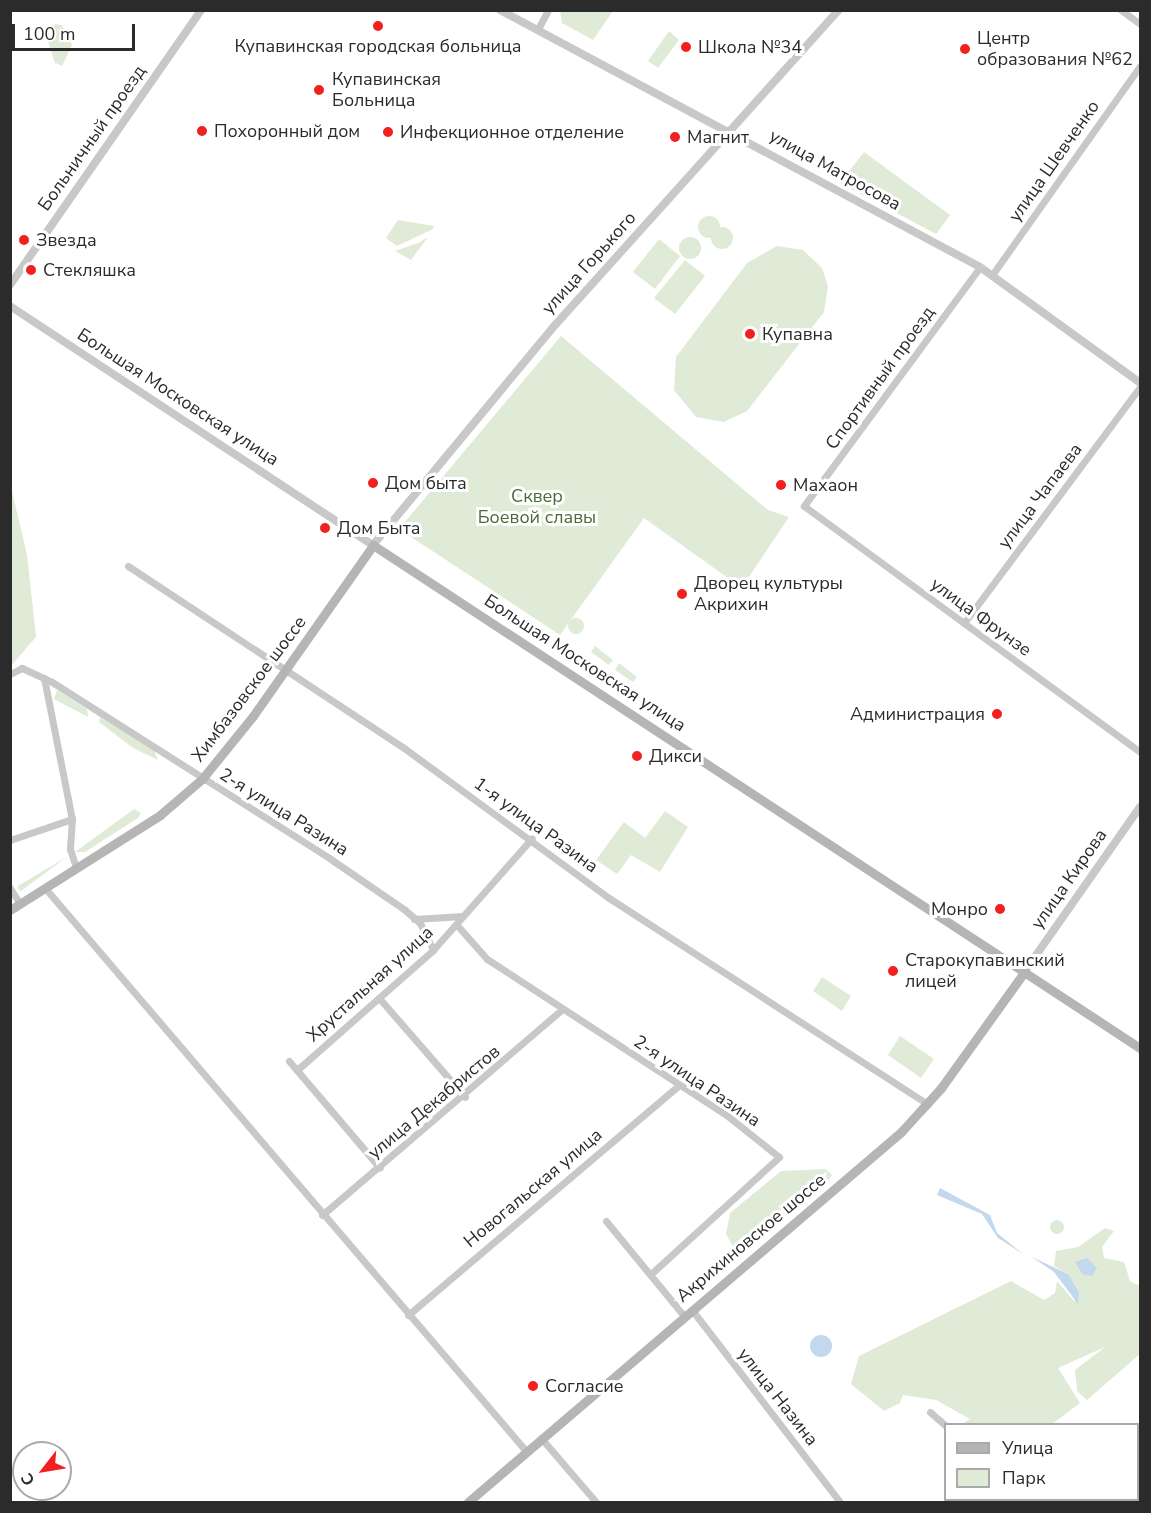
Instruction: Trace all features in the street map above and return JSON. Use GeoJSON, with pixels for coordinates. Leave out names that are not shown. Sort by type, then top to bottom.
{"type":"FeatureCollection","features":[{"type":"Feature","properties":{"kind":"main road","name":"Химбазовское шоссе"},"geometry":{"type":"LineString","coordinates":[[10,910],[160,815],[202,778],[286,670],[373,545]]}},
{"type":"Feature","properties":{"kind":"main road","name":"Большая Московская улица"},"geometry":{"type":"LineString","coordinates":[[373,545],[1140,1048]]}},
{"type":"Feature","properties":{"kind":"main road","name":"Акрихиновское шоссе"},"geometry":{"type":"LineString","coordinates":[[468,1503],[928,1104],[1024,971]]}},
{"type":"Feature","properties":{"kind":"street","name":"Больничный проезд"},"geometry":{"type":"LineString","coordinates":[[10,285],[201,10]]}},
{"type":"Feature","properties":{"kind":"street","name":"улица Матросова"},"geometry":{"type":"LineString","coordinates":[[500,10],[980,267],[1140,383]]}},
{"type":"Feature","properties":{"kind":"street"},"geometry":{"type":"LineString","coordinates":[[538,29],[548,10]]}},
{"type":"Feature","properties":{"kind":"street","name":"улица Горького"},"geometry":{"type":"LineString","coordinates":[[373,545],[513,373],[839,10]]}},
{"type":"Feature","properties":{"kind":"street"},"geometry":{"type":"LineString","coordinates":[[1121,10],[1140,24]]}},
{"type":"Feature","properties":{"kind":"street","name":"улица Шевченко"},"geometry":{"type":"LineString","coordinates":[[992,275],[1140,66]]}},
{"type":"Feature","properties":{"kind":"street","name":"Спортивный проезд"},"geometry":{"type":"LineString","coordinates":[[804,506],[980,267]]}},
{"type":"Feature","properties":{"kind":"street","name":"Большая Московская улица"},"geometry":{"type":"LineString","coordinates":[[10,306],[373,545]]}},
{"type":"Feature","properties":{"kind":"street","name":"улица Чапаева"},"geometry":{"type":"LineString","coordinates":[[964,623],[1140,387]]}},
{"type":"Feature","properties":{"kind":"street","name":"улица Фрунзе"},"geometry":{"type":"LineString","coordinates":[[804,506],[1140,752]]}},
{"type":"Feature","properties":{"kind":"street","name":"1-я улица Разина"},"geometry":{"type":"LineString","coordinates":[[128,566],[286,670],[532,838],[609,898],[928,1104]]}},
{"type":"Feature","properties":{"kind":"street","name":"2-я улица Разина"},"geometry":{"type":"LineString","coordinates":[[10,674],[22,668],[44,678],[202,778],[414,919],[433,951]]}},
{"type":"Feature","properties":{"kind":"street"},"geometry":{"type":"LineString","coordinates":[[44,678],[72,819],[70,849],[76,868]]}},
{"type":"Feature","properties":{"kind":"street","name":"улица Кирова"},"geometry":{"type":"LineString","coordinates":[[1024,971],[1140,807]]}},
{"type":"Feature","properties":{"kind":"street"},"geometry":{"type":"LineString","coordinates":[[10,840],[72,819]]}},
{"type":"Feature","properties":{"kind":"street","name":"Хрустальная улица"},"geometry":{"type":"LineString","coordinates":[[297,1070],[433,951],[532,838]]}},
{"type":"Feature","properties":{"kind":"street"},"geometry":{"type":"LineString","coordinates":[[10,888],[20,904]]}},
{"type":"Feature","properties":{"kind":"street"},"geometry":{"type":"LineString","coordinates":[[45,888],[322,1215],[526,1451]]}},
{"type":"Feature","properties":{"kind":"street"},"geometry":{"type":"LineString","coordinates":[[414,919],[463,916]]}},
{"type":"Feature","properties":{"kind":"street","name":"2-я улица Разина"},"geometry":{"type":"LineString","coordinates":[[456,924],[487,959],[678,1086],[729,1117],[778,1157],[651,1274]]}},
{"type":"Feature","properties":{"kind":"street"},"geometry":{"type":"LineString","coordinates":[[379,998],[465,1097]]}},
{"type":"Feature","properties":{"kind":"street","name":"улица Декабристов"},"geometry":{"type":"LineString","coordinates":[[322,1215],[465,1097],[562,1009]]}},
{"type":"Feature","properties":{"kind":"street"},"geometry":{"type":"LineString","coordinates":[[289,1061],[380,1168]]}},
{"type":"Feature","properties":{"kind":"street","name":"Новогальская улица"},"geometry":{"type":"LineString","coordinates":[[408,1315],[678,1086]]}},
{"type":"Feature","properties":{"kind":"street","name":"улица Назина"},"geometry":{"type":"LineString","coordinates":[[606,1221],[688,1313],[840,1503]]}},
{"type":"Feature","properties":{"kind":"street"},"geometry":{"type":"LineString","coordinates":[[930,1412],[944,1425]]}},
{"type":"Feature","properties":{"kind":"street"},"geometry":{"type":"LineString","coordinates":[[541,1438],[596,1503]]}},
{"type":"Feature","properties":{"kind":"green space"},"geometry":{"type":"Polygon","coordinates":[[[560,10],[613,11],[593,40],[562,23],[560,10]]]}},
{"type":"Feature","properties":{"kind":"green space"},"geometry":{"type":"Polygon","coordinates":[[[55,24],[62,25],[72,45],[62,66],[55,63],[48,41],[55,24]]]}},
{"type":"Feature","properties":{"kind":"green space"},"geometry":{"type":"Polygon","coordinates":[[[669,31],[679,40],[658,68],[648,61],[669,31]]]}},
{"type":"Feature","properties":{"kind":"green space"},"geometry":{"type":"Polygon","coordinates":[[[864,152],[950,215],[936,234],[840,183],[864,152]]]}},
{"type":"Feature","properties":{"kind":"green space"},"geometry":{"type":"Polygon","coordinates":[[[709,216],[719,223],[720,227],[713,237],[709,238],[699,231],[698,227],[705,217],[709,216]]]}},
{"type":"Feature","properties":{"kind":"green space"},"geometry":{"type":"Polygon","coordinates":[[[398,220],[434,226],[433,229],[397,246],[386,238],[398,220]]]}},
{"type":"Feature","properties":{"kind":"green space"},"geometry":{"type":"Polygon","coordinates":[[[722,227],[732,234],[733,238],[726,248],[722,249],[712,242],[711,238],[718,228],[722,227]]]}},
{"type":"Feature","properties":{"kind":"green space"},"geometry":{"type":"Polygon","coordinates":[[[428,237],[411,260],[395,251],[418,243],[428,237]]]}},
{"type":"Feature","properties":{"kind":"green space"},"geometry":{"type":"Polygon","coordinates":[[[690,237],[698,240],[701,248],[698,256],[690,259],[682,256],[679,248],[682,240],[690,237]]]}},
{"type":"Feature","properties":{"kind":"green space"},"geometry":{"type":"Polygon","coordinates":[[[659,239],[680,256],[655,289],[633,272],[659,239]]]}},
{"type":"Feature","properties":{"kind":"green space","name":"Купавна"},"geometry":{"type":"Polygon","coordinates":[[[777,246],[803,250],[822,268],[828,286],[824,312],[747,411],[724,422],[696,417],[674,390],[676,357],[747,263],[777,246]]]}},
{"type":"Feature","properties":{"kind":"green space"},"geometry":{"type":"Polygon","coordinates":[[[685,260],[705,276],[675,314],[654,298],[685,260]]]}},
{"type":"Feature","properties":{"kind":"green space","name":"Сквер Боевой славы"},"geometry":{"type":"Polygon","coordinates":[[[561,336],[768,510],[789,517],[746,581],[735,583],[644,518],[560,635],[399,529],[561,336]]]}},
{"type":"Feature","properties":{"kind":"green space"},"geometry":{"type":"Polygon","coordinates":[[[11,487],[27,555],[36,637],[11,666],[11,487]]]}},
{"type":"Feature","properties":{"kind":"green space"},"geometry":{"type":"Polygon","coordinates":[[[576,618],[582,620],[584,626],[582,632],[576,634],[570,632],[568,626],[570,620],[576,618]]]}},
{"type":"Feature","properties":{"kind":"green space"},"geometry":{"type":"Polygon","coordinates":[[[595,646],[613,660],[609,665],[591,652],[595,646]]]}},
{"type":"Feature","properties":{"kind":"green space"},"geometry":{"type":"Polygon","coordinates":[[[619,663],[637,677],[633,682],[615,670],[619,663]]]}},
{"type":"Feature","properties":{"kind":"green space"},"geometry":{"type":"Polygon","coordinates":[[[57,690],[87,709],[88,717],[54,699],[57,690]]]}},
{"type":"Feature","properties":{"kind":"green space"},"geometry":{"type":"Polygon","coordinates":[[[100,717],[154,750],[158,760],[133,748],[99,722],[100,717]]]}},
{"type":"Feature","properties":{"kind":"green space"},"geometry":{"type":"Polygon","coordinates":[[[134,809],[141,813],[138,818],[85,852],[75,852],[134,809]]]}},
{"type":"Feature","properties":{"kind":"green space"},"geometry":{"type":"Polygon","coordinates":[[[665,811],[688,827],[660,872],[631,855],[617,874],[596,860],[624,822],[645,838],[665,811]]]}},
{"type":"Feature","properties":{"kind":"green space"},"geometry":{"type":"Polygon","coordinates":[[[68,856],[21,891],[18,889],[18,886],[68,856]]]}},
{"type":"Feature","properties":{"kind":"green space"},"geometry":{"type":"Polygon","coordinates":[[[822,977],[851,996],[842,1011],[813,991],[822,977]]]}},
{"type":"Feature","properties":{"kind":"green space"},"geometry":{"type":"Polygon","coordinates":[[[900,1036],[934,1059],[921,1078],[888,1055],[900,1036]]]}},
{"type":"Feature","properties":{"kind":"green space"},"geometry":{"type":"Polygon","coordinates":[[[826,1169],[832,1175],[827,1183],[783,1215],[745,1254],[737,1254],[726,1234],[730,1213],[781,1171],[826,1169]]]}},
{"type":"Feature","properties":{"kind":"green space"},"geometry":{"type":"Polygon","coordinates":[[[1054,1220],[1060,1220],[1064,1227],[1060,1234],[1054,1234],[1050,1230],[1050,1224],[1054,1220]]]}},
{"type":"Feature","properties":{"kind":"green space"},"geometry":{"type":"Polygon","coordinates":[[[1105,1228],[1114,1231],[1102,1247],[1104,1258],[1124,1262],[1130,1281],[1140,1286],[1140,1354],[1087,1400],[1077,1391],[1075,1370],[1105,1347],[1058,1368],[1080,1403],[1053,1423],[964,1423],[970,1419],[936,1400],[903,1395],[900,1403],[884,1411],[851,1384],[859,1356],[1011,1281],[1044,1300],[1055,1293],[1057,1281],[1075,1302],[1068,1274],[1054,1266],[1056,1251],[1078,1247],[1105,1228]]]}},
{"type":"Feature","properties":{"kind":"water"},"geometry":{"type":"Polygon","coordinates":[[[940,1188],[990,1215],[997,1233],[1023,1254],[998,1238],[982,1214],[937,1195],[940,1188]]]}},
{"type":"Feature","properties":{"kind":"water"},"geometry":{"type":"Polygon","coordinates":[[[1032,1257],[1068,1274],[1079,1293],[1078,1304],[1054,1272],[1032,1257]]]}},
{"type":"Feature","properties":{"kind":"water"},"geometry":{"type":"Polygon","coordinates":[[[1087,1258],[1097,1268],[1092,1276],[1082,1274],[1075,1262],[1087,1258]]]}},
{"type":"Feature","properties":{"kind":"water"},"geometry":{"type":"Polygon","coordinates":[[[817,1335],[825,1335],[832,1342],[832,1350],[825,1357],[817,1357],[810,1350],[810,1342],[817,1335]]]}},
{"type":"Feature","properties":{"kind":"place","name":"Купавинская городская больница"},"geometry":{"type":"Point","coordinates":[378,26]}},
{"type":"Feature","properties":{"kind":"place","name":"Школа №34"},"geometry":{"type":"Point","coordinates":[686,47]}},
{"type":"Feature","properties":{"kind":"place","name":"Центр образования №62"},"geometry":{"type":"Point","coordinates":[965,49]}},
{"type":"Feature","properties":{"kind":"place","name":"Купавинская Больница"},"geometry":{"type":"Point","coordinates":[319,90]}},
{"type":"Feature","properties":{"kind":"place","name":"Похоронный дом"},"geometry":{"type":"Point","coordinates":[202,131]}},
{"type":"Feature","properties":{"kind":"place","name":"Инфекционное отделение"},"geometry":{"type":"Point","coordinates":[388,132]}},
{"type":"Feature","properties":{"kind":"place","name":"Магнит"},"geometry":{"type":"Point","coordinates":[675,137]}},
{"type":"Feature","properties":{"kind":"place","name":"Звезда"},"geometry":{"type":"Point","coordinates":[24,240]}},
{"type":"Feature","properties":{"kind":"place","name":"Стекляшка"},"geometry":{"type":"Point","coordinates":[31,270]}},
{"type":"Feature","properties":{"kind":"place","name":"Купавна"},"geometry":{"type":"Point","coordinates":[750,334]}},
{"type":"Feature","properties":{"kind":"place","name":"Дом быта"},"geometry":{"type":"Point","coordinates":[373,483]}},
{"type":"Feature","properties":{"kind":"place","name":"Махаон"},"geometry":{"type":"Point","coordinates":[781,485]}},
{"type":"Feature","properties":{"kind":"place","name":"Дом Быта"},"geometry":{"type":"Point","coordinates":[325,528]}},
{"type":"Feature","properties":{"kind":"place","name":"Дворец культуры Акрихин"},"geometry":{"type":"Point","coordinates":[682,594]}},
{"type":"Feature","properties":{"kind":"place","name":"Администрация"},"geometry":{"type":"Point","coordinates":[997,714]}},
{"type":"Feature","properties":{"kind":"place","name":"Дикси"},"geometry":{"type":"Point","coordinates":[637,756]}},
{"type":"Feature","properties":{"kind":"place","name":"Монро"},"geometry":{"type":"Point","coordinates":[1000,909]}},
{"type":"Feature","properties":{"kind":"place","name":"Старокупавинский лицей"},"geometry":{"type":"Point","coordinates":[893,971]}},
{"type":"Feature","properties":{"kind":"place","name":"Согласие"},"geometry":{"type":"Point","coordinates":[533,1386]}}]}
